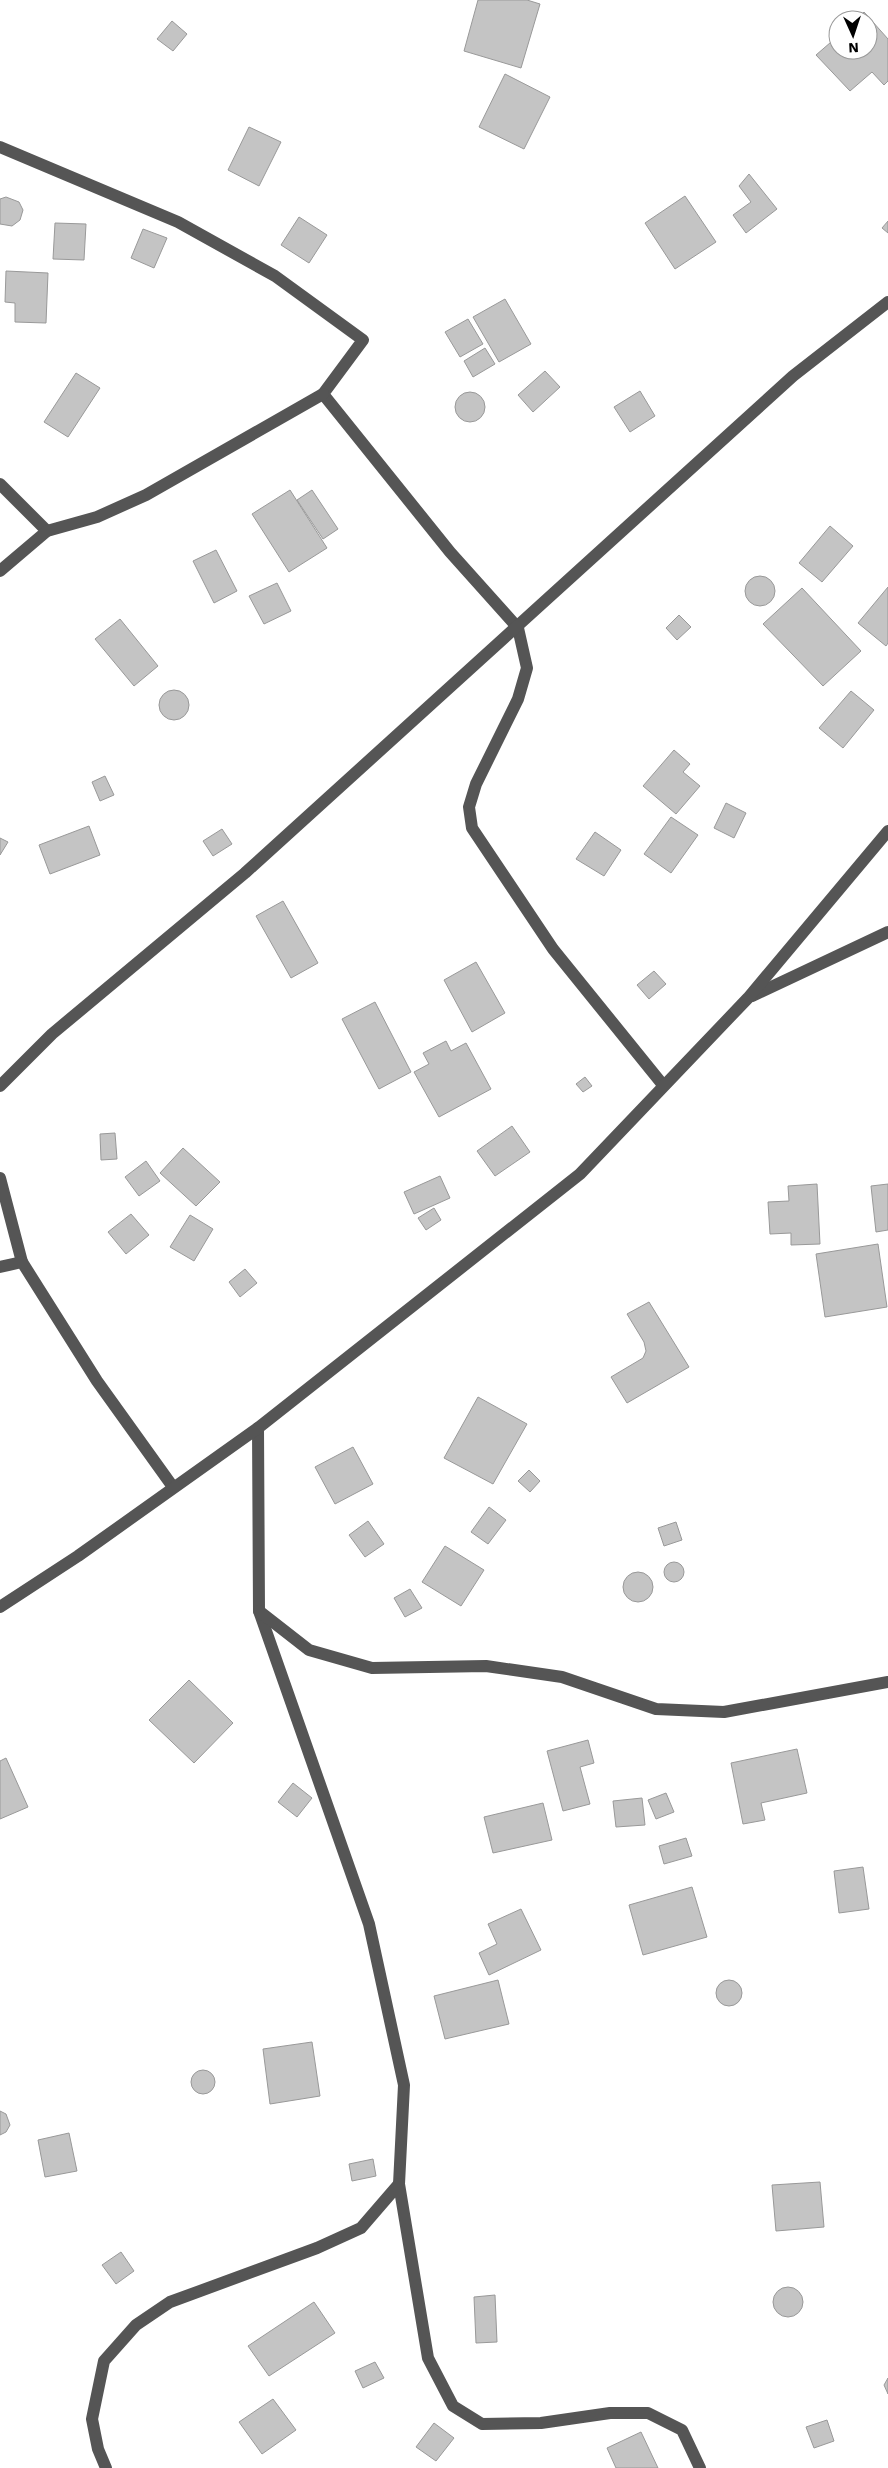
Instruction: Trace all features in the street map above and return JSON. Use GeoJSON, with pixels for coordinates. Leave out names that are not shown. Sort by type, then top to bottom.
{"type":"FeatureCollection","features":[{"type":"Feature","properties":{"kind":"street"},"geometry":{"type":"LineString","coordinates":[[0,147],[178,222],[274,276],[363,340],[323,394],[146,495],[97,517],[47,531],[0,571]]}},
{"type":"Feature","properties":{"kind":"street"},"geometry":{"type":"LineString","coordinates":[[0,1086],[52,1034],[245,873],[518,628],[793,376],[888,302]]}},
{"type":"Feature","properties":{"kind":"street"},"geometry":{"type":"LineString","coordinates":[[323,394],[450,552],[518,628],[527,668],[518,699],[476,784],[468,807],[472,828],[553,949],[663,1085]]}},
{"type":"Feature","properties":{"kind":"street"},"geometry":{"type":"LineString","coordinates":[[0,484],[47,531]]}},
{"type":"Feature","properties":{"kind":"street"},"geometry":{"type":"LineString","coordinates":[[0,1607],[78,1556],[173,1486],[258,1428],[580,1174],[748,998],[888,831]]}},
{"type":"Feature","properties":{"kind":"street"},"geometry":{"type":"LineString","coordinates":[[748,998],[888,932]]}},
{"type":"Feature","properties":{"kind":"street"},"geometry":{"type":"LineString","coordinates":[[0,1178],[22,1262],[97,1380],[173,1486]]}},
{"type":"Feature","properties":{"kind":"street"},"geometry":{"type":"LineString","coordinates":[[0,1267],[22,1262]]}},
{"type":"Feature","properties":{"kind":"street"},"geometry":{"type":"LineString","coordinates":[[258,1428],[260,1612],[369,1924],[404,2085],[399,2184],[428,2358],[453,2406],[482,2424],[541,2423],[610,2413],[648,2413],[682,2430],[700,2468]]}},
{"type":"Feature","properties":{"kind":"street"},"geometry":{"type":"LineString","coordinates":[[260,1612],[309,1650],[372,1668],[486,1666],[543,1674],[562,1677],[656,1708],[724,1712],[888,1682]]}},
{"type":"Feature","properties":{"kind":"street"},"geometry":{"type":"LineString","coordinates":[[106,2468],[98,2449],[92,2419],[104,2361],[136,2325],[170,2302],[317,2248],[361,2228],[399,2184]]}},
{"type":"Feature","properties":{"kind":"building"},"geometry":{"type":"Polygon","coordinates":[[[478,0],[527,0],[540,4],[521,68],[464,51],[478,0]]]}},
{"type":"Feature","properties":{"kind":"building"},"geometry":{"type":"Polygon","coordinates":[[[172,21],[187,34],[173,51],[157,39],[172,21]]]}},
{"type":"Feature","properties":{"kind":"building"},"geometry":{"type":"Polygon","coordinates":[[[878,28],[888,39],[888,81],[884,85],[872,72],[850,91],[816,55],[828,45],[828,60],[878,60],[878,28]]]}},
{"type":"Feature","properties":{"kind":"building"},"geometry":{"type":"Polygon","coordinates":[[[505,74],[550,97],[524,149],[479,127],[505,74]]]}},
{"type":"Feature","properties":{"kind":"building"},"geometry":{"type":"Polygon","coordinates":[[[249,127],[281,142],[259,186],[228,170],[249,127]]]}},
{"type":"Feature","properties":{"kind":"building"},"geometry":{"type":"Polygon","coordinates":[[[749,174],[777,209],[746,233],[733,215],[751,202],[739,186],[749,174]]]}},
{"type":"Feature","properties":{"kind":"building"},"geometry":{"type":"Polygon","coordinates":[[[685,196],[716,242],[675,269],[645,223],[685,196]]]}},
{"type":"Feature","properties":{"kind":"building"},"geometry":{"type":"Polygon","coordinates":[[[6,197],[19,202],[23,210],[20,220],[12,226],[0,224],[0,199],[6,197]]]}},
{"type":"Feature","properties":{"kind":"building"},"geometry":{"type":"Polygon","coordinates":[[[299,217],[327,235],[309,263],[281,245],[299,217]]]}},
{"type":"Feature","properties":{"kind":"building"},"geometry":{"type":"Polygon","coordinates":[[[888,221],[888,233],[882,228],[888,221]]]}},
{"type":"Feature","properties":{"kind":"building"},"geometry":{"type":"Polygon","coordinates":[[[55,223],[86,224],[84,260],[53,259],[55,223]]]}},
{"type":"Feature","properties":{"kind":"building"},"geometry":{"type":"Polygon","coordinates":[[[143,229],[167,238],[154,268],[131,258],[143,229]]]}},
{"type":"Feature","properties":{"kind":"building"},"geometry":{"type":"Polygon","coordinates":[[[6,271],[48,273],[46,323],[15,322],[15,303],[5,302],[6,271]]]}},
{"type":"Feature","properties":{"kind":"building"},"geometry":{"type":"Polygon","coordinates":[[[505,299],[531,344],[499,362],[473,317],[505,299]]]}},
{"type":"Feature","properties":{"kind":"building"},"geometry":{"type":"Polygon","coordinates":[[[468,319],[483,344],[460,357],[445,332],[468,319]]]}},
{"type":"Feature","properties":{"kind":"building"},"geometry":{"type":"Polygon","coordinates":[[[485,348],[495,364],[473,377],[464,361],[485,348]]]}},
{"type":"Feature","properties":{"kind":"building"},"geometry":{"type":"Polygon","coordinates":[[[545,371],[560,387],[533,412],[518,395],[545,371]]]}},
{"type":"Feature","properties":{"kind":"building"},"geometry":{"type":"Polygon","coordinates":[[[76,373],[100,388],[68,437],[44,422],[76,373]]]}},
{"type":"Feature","properties":{"kind":"building"},"geometry":{"type":"Polygon","coordinates":[[[640,391],[655,416],[630,432],[614,407],[640,391]]]}},
{"type":"Feature","properties":{"kind":"building"},"geometry":{"type":"Polygon","coordinates":[[[470,392],[481,396],[485,407],[481,418],[470,422],[459,418],[455,407],[459,396],[470,392]]]}},
{"type":"Feature","properties":{"kind":"building"},"geometry":{"type":"Polygon","coordinates":[[[290,490],[327,548],[289,572],[252,514],[290,490]]]}},
{"type":"Feature","properties":{"kind":"building"},"geometry":{"type":"Polygon","coordinates":[[[312,490],[338,529],[323,539],[297,500],[312,490]]]}},
{"type":"Feature","properties":{"kind":"building"},"geometry":{"type":"Polygon","coordinates":[[[830,526],[853,546],[822,582],[799,563],[830,526]]]}},
{"type":"Feature","properties":{"kind":"building"},"geometry":{"type":"Polygon","coordinates":[[[216,550],[237,591],[214,603],[193,561],[216,550]]]}},
{"type":"Feature","properties":{"kind":"building"},"geometry":{"type":"Polygon","coordinates":[[[760,576],[771,580],[775,591],[771,602],[760,606],[749,602],[745,591],[749,580],[760,576]]]}},
{"type":"Feature","properties":{"kind":"building"},"geometry":{"type":"Polygon","coordinates":[[[277,583],[291,611],[264,624],[249,596],[277,583]]]}},
{"type":"Feature","properties":{"kind":"building"},"geometry":{"type":"Polygon","coordinates":[[[888,587],[888,643],[886,646],[858,623],[888,587]]]}},
{"type":"Feature","properties":{"kind":"building"},"geometry":{"type":"Polygon","coordinates":[[[802,588],[861,651],[823,686],[763,624],[802,588]]]}},
{"type":"Feature","properties":{"kind":"building"},"geometry":{"type":"Polygon","coordinates":[[[679,615],[691,627],[677,640],[666,628],[679,615]]]}},
{"type":"Feature","properties":{"kind":"building"},"geometry":{"type":"Polygon","coordinates":[[[120,619],[158,666],[134,686],[95,639],[120,619]]]}},
{"type":"Feature","properties":{"kind":"building"},"geometry":{"type":"Polygon","coordinates":[[[174,690],[184,695],[189,705],[184,715],[174,720],[164,715],[159,705],[164,695],[174,690]]]}},
{"type":"Feature","properties":{"kind":"building"},"geometry":{"type":"Polygon","coordinates":[[[851,691],[874,710],[843,748],[819,728],[851,691]]]}},
{"type":"Feature","properties":{"kind":"building"},"geometry":{"type":"Polygon","coordinates":[[[674,750],[690,764],[683,772],[700,786],[676,814],[643,786],[674,750]]]}},
{"type":"Feature","properties":{"kind":"building"},"geometry":{"type":"Polygon","coordinates":[[[105,776],[114,795],[100,801],[92,782],[105,776]]]}},
{"type":"Feature","properties":{"kind":"building"},"geometry":{"type":"Polygon","coordinates":[[[726,803],[746,813],[734,838],[714,828],[726,803]]]}},
{"type":"Feature","properties":{"kind":"building"},"geometry":{"type":"Polygon","coordinates":[[[671,817],[698,835],[671,873],[644,854],[671,817]]]}},
{"type":"Feature","properties":{"kind":"building"},"geometry":{"type":"Polygon","coordinates":[[[89,826],[100,855],[50,874],[39,845],[89,826]]]}},
{"type":"Feature","properties":{"kind":"building"},"geometry":{"type":"Polygon","coordinates":[[[222,829],[232,844],[213,856],[203,841],[222,829]]]}},
{"type":"Feature","properties":{"kind":"building"},"geometry":{"type":"Polygon","coordinates":[[[595,832],[621,850],[604,876],[576,859],[595,832]]]}},
{"type":"Feature","properties":{"kind":"building"},"geometry":{"type":"Polygon","coordinates":[[[0,838],[8,842],[0,855],[0,838]]]}},
{"type":"Feature","properties":{"kind":"building"},"geometry":{"type":"Polygon","coordinates":[[[283,901],[318,963],[291,978],[256,916],[283,901]]]}},
{"type":"Feature","properties":{"kind":"building"},"geometry":{"type":"Polygon","coordinates":[[[476,962],[505,1013],[472,1032],[444,980],[476,962]]]}},
{"type":"Feature","properties":{"kind":"building"},"geometry":{"type":"Polygon","coordinates":[[[654,971],[666,984],[649,999],[637,985],[654,971]]]}},
{"type":"Feature","properties":{"kind":"building"},"geometry":{"type":"Polygon","coordinates":[[[375,1002],[411,1072],[379,1089],[342,1019],[375,1002]]]}},
{"type":"Feature","properties":{"kind":"building"},"geometry":{"type":"Polygon","coordinates":[[[446,1041],[451,1051],[466,1043],[491,1089],[439,1117],[414,1072],[429,1064],[423,1053],[446,1041]]]}},
{"type":"Feature","properties":{"kind":"building"},"geometry":{"type":"Polygon","coordinates":[[[585,1077],[592,1086],[583,1092],[576,1084],[585,1077]]]}},
{"type":"Feature","properties":{"kind":"building"},"geometry":{"type":"Polygon","coordinates":[[[512,1126],[530,1152],[495,1176],[477,1151],[512,1126]]]}},
{"type":"Feature","properties":{"kind":"building"},"geometry":{"type":"Polygon","coordinates":[[[115,1133],[117,1159],[101,1160],[100,1134],[115,1133]]]}},
{"type":"Feature","properties":{"kind":"building"},"geometry":{"type":"Polygon","coordinates":[[[183,1148],[220,1182],[196,1206],[160,1173],[183,1148]]]}},
{"type":"Feature","properties":{"kind":"building"},"geometry":{"type":"Polygon","coordinates":[[[146,1161],[160,1181],[139,1196],[125,1177],[146,1161]]]}},
{"type":"Feature","properties":{"kind":"building"},"geometry":{"type":"Polygon","coordinates":[[[440,1176],[450,1198],[414,1214],[404,1192],[440,1176]]]}},
{"type":"Feature","properties":{"kind":"building"},"geometry":{"type":"Polygon","coordinates":[[[817,1184],[820,1244],[791,1245],[791,1233],[770,1234],[768,1202],[789,1201],[788,1186],[817,1184]]]}},
{"type":"Feature","properties":{"kind":"building"},"geometry":{"type":"Polygon","coordinates":[[[888,1184],[888,1230],[876,1232],[871,1186],[888,1184]]]}},
{"type":"Feature","properties":{"kind":"building"},"geometry":{"type":"Polygon","coordinates":[[[434,1208],[441,1220],[426,1230],[418,1218],[434,1208]]]}},
{"type":"Feature","properties":{"kind":"building"},"geometry":{"type":"Polygon","coordinates":[[[131,1214],[149,1235],[126,1254],[108,1232],[131,1214]]]}},
{"type":"Feature","properties":{"kind":"building"},"geometry":{"type":"Polygon","coordinates":[[[190,1215],[213,1229],[194,1261],[170,1247],[190,1215]]]}},
{"type":"Feature","properties":{"kind":"building"},"geometry":{"type":"Polygon","coordinates":[[[878,1244],[887,1307],[825,1317],[816,1254],[878,1244]]]}},
{"type":"Feature","properties":{"kind":"building"},"geometry":{"type":"Polygon","coordinates":[[[245,1269],[257,1283],[240,1297],[229,1282],[245,1269]]]}},
{"type":"Feature","properties":{"kind":"building"},"geometry":{"type":"Polygon","coordinates":[[[649,1302],[689,1367],[627,1403],[611,1377],[643,1358],[646,1351],[644,1342],[627,1314],[649,1302]]]}},
{"type":"Feature","properties":{"kind":"building"},"geometry":{"type":"Polygon","coordinates":[[[478,1397],[527,1424],[493,1484],[444,1458],[478,1397]]]}},
{"type":"Feature","properties":{"kind":"building"},"geometry":{"type":"Polygon","coordinates":[[[353,1447],[373,1484],[335,1504],[315,1467],[353,1447]]]}},
{"type":"Feature","properties":{"kind":"building"},"geometry":{"type":"Polygon","coordinates":[[[529,1470],[540,1481],[530,1492],[518,1481],[529,1470]]]}},
{"type":"Feature","properties":{"kind":"building"},"geometry":{"type":"Polygon","coordinates":[[[489,1507],[506,1520],[488,1544],[471,1532],[489,1507]]]}},
{"type":"Feature","properties":{"kind":"building"},"geometry":{"type":"Polygon","coordinates":[[[368,1521],[384,1544],[365,1557],[349,1535],[368,1521]]]}},
{"type":"Feature","properties":{"kind":"building"},"geometry":{"type":"Polygon","coordinates":[[[676,1522],[682,1540],[664,1546],[658,1528],[676,1522]]]}},
{"type":"Feature","properties":{"kind":"building"},"geometry":{"type":"Polygon","coordinates":[[[445,1546],[484,1570],[461,1606],[422,1582],[445,1546]]]}},
{"type":"Feature","properties":{"kind":"building"},"geometry":{"type":"Polygon","coordinates":[[[674,1562],[681,1565],[684,1572],[681,1579],[674,1582],[667,1579],[664,1572],[667,1565],[674,1562]]]}},
{"type":"Feature","properties":{"kind":"building"},"geometry":{"type":"Polygon","coordinates":[[[638,1572],[649,1576],[653,1587],[649,1598],[638,1602],[627,1598],[623,1587],[627,1576],[638,1572]]]}},
{"type":"Feature","properties":{"kind":"building"},"geometry":{"type":"Polygon","coordinates":[[[410,1589],[422,1608],[405,1617],[394,1598],[410,1589]]]}},
{"type":"Feature","properties":{"kind":"building"},"geometry":{"type":"Polygon","coordinates":[[[189,1680],[233,1723],[194,1763],[149,1720],[189,1680]]]}},
{"type":"Feature","properties":{"kind":"building"},"geometry":{"type":"Polygon","coordinates":[[[588,1740],[594,1763],[580,1767],[590,1804],[563,1811],[547,1751],[588,1740]]]}},
{"type":"Feature","properties":{"kind":"building"},"geometry":{"type":"Polygon","coordinates":[[[797,1749],[807,1793],[761,1803],[765,1820],[743,1824],[731,1763],[797,1749]]]}},
{"type":"Feature","properties":{"kind":"building"},"geometry":{"type":"Polygon","coordinates":[[[6,1758],[28,1807],[0,1819],[0,1761],[6,1758]]]}},
{"type":"Feature","properties":{"kind":"building"},"geometry":{"type":"Polygon","coordinates":[[[293,1783],[312,1798],[297,1817],[278,1802],[293,1783]]]}},
{"type":"Feature","properties":{"kind":"building"},"geometry":{"type":"Polygon","coordinates":[[[666,1793],[674,1812],[656,1819],[648,1800],[666,1793]]]}},
{"type":"Feature","properties":{"kind":"building"},"geometry":{"type":"Polygon","coordinates":[[[642,1798],[645,1825],[616,1827],[613,1801],[642,1798]]]}},
{"type":"Feature","properties":{"kind":"building"},"geometry":{"type":"Polygon","coordinates":[[[543,1803],[552,1840],[493,1853],[484,1817],[543,1803]]]}},
{"type":"Feature","properties":{"kind":"building"},"geometry":{"type":"Polygon","coordinates":[[[686,1838],[692,1856],[664,1864],[659,1846],[686,1838]]]}},
{"type":"Feature","properties":{"kind":"building"},"geometry":{"type":"Polygon","coordinates":[[[863,1867],[869,1909],[839,1913],[834,1871],[863,1867]]]}},
{"type":"Feature","properties":{"kind":"building"},"geometry":{"type":"Polygon","coordinates":[[[692,1887],[707,1937],[643,1955],[629,1905],[692,1887]]]}},
{"type":"Feature","properties":{"kind":"building"},"geometry":{"type":"Polygon","coordinates":[[[521,1909],[541,1950],[489,1975],[479,1953],[497,1944],[488,1924],[521,1909]]]}},
{"type":"Feature","properties":{"kind":"building"},"geometry":{"type":"Polygon","coordinates":[[[498,1980],[509,2024],[445,2039],[434,1996],[498,1980]]]}},
{"type":"Feature","properties":{"kind":"building"},"geometry":{"type":"Polygon","coordinates":[[[729,1980],[738,1984],[742,1993],[738,2002],[729,2006],[720,2002],[716,1993],[720,1984],[729,1980]]]}},
{"type":"Feature","properties":{"kind":"building"},"geometry":{"type":"Polygon","coordinates":[[[312,2042],[320,2096],[270,2104],[263,2049],[312,2042]]]}},
{"type":"Feature","properties":{"kind":"building"},"geometry":{"type":"Polygon","coordinates":[[[203,2070],[211,2074],[215,2082],[211,2090],[203,2094],[195,2090],[191,2082],[195,2074],[203,2070]]]}},
{"type":"Feature","properties":{"kind":"building"},"geometry":{"type":"Polygon","coordinates":[[[0,2111],[6,2114],[10,2125],[6,2132],[0,2135],[0,2111]]]}},
{"type":"Feature","properties":{"kind":"building"},"geometry":{"type":"Polygon","coordinates":[[[69,2133],[77,2171],[45,2177],[38,2140],[69,2133]]]}},
{"type":"Feature","properties":{"kind":"building"},"geometry":{"type":"Polygon","coordinates":[[[373,2159],[376,2176],[352,2181],[349,2164],[373,2159]]]}},
{"type":"Feature","properties":{"kind":"building"},"geometry":{"type":"Polygon","coordinates":[[[820,2182],[824,2227],[776,2231],[772,2185],[820,2182]]]}},
{"type":"Feature","properties":{"kind":"building"},"geometry":{"type":"Polygon","coordinates":[[[121,2252],[134,2271],[116,2284],[102,2265],[121,2252]]]}},
{"type":"Feature","properties":{"kind":"building"},"geometry":{"type":"Polygon","coordinates":[[[788,2287],[794,2288],[802,2296],[802,2308],[794,2316],[788,2317],[782,2316],[774,2308],[773,2302],[774,2296],[782,2288],[788,2287]]]}},
{"type":"Feature","properties":{"kind":"building"},"geometry":{"type":"Polygon","coordinates":[[[495,2295],[497,2342],[476,2343],[474,2297],[495,2295]]]}},
{"type":"Feature","properties":{"kind":"building"},"geometry":{"type":"Polygon","coordinates":[[[314,2302],[335,2333],[269,2376],[248,2346],[314,2302]]]}},
{"type":"Feature","properties":{"kind":"building"},"geometry":{"type":"Polygon","coordinates":[[[375,2362],[384,2378],[363,2388],[355,2371],[375,2362]]]}},
{"type":"Feature","properties":{"kind":"building"},"geometry":{"type":"Polygon","coordinates":[[[888,2378],[888,2394],[884,2385],[888,2378]]]}},
{"type":"Feature","properties":{"kind":"building"},"geometry":{"type":"Polygon","coordinates":[[[273,2399],[296,2430],[262,2454],[239,2422],[273,2399]]]}},
{"type":"Feature","properties":{"kind":"building"},"geometry":{"type":"Polygon","coordinates":[[[827,2420],[834,2441],[814,2448],[806,2427],[827,2420]]]}},
{"type":"Feature","properties":{"kind":"building"},"geometry":{"type":"Polygon","coordinates":[[[434,2423],[454,2438],[436,2461],[416,2447],[434,2423]]]}},
{"type":"Feature","properties":{"kind":"building"},"geometry":{"type":"Polygon","coordinates":[[[641,2432],[658,2468],[616,2468],[607,2448],[641,2432]]]}}]}
